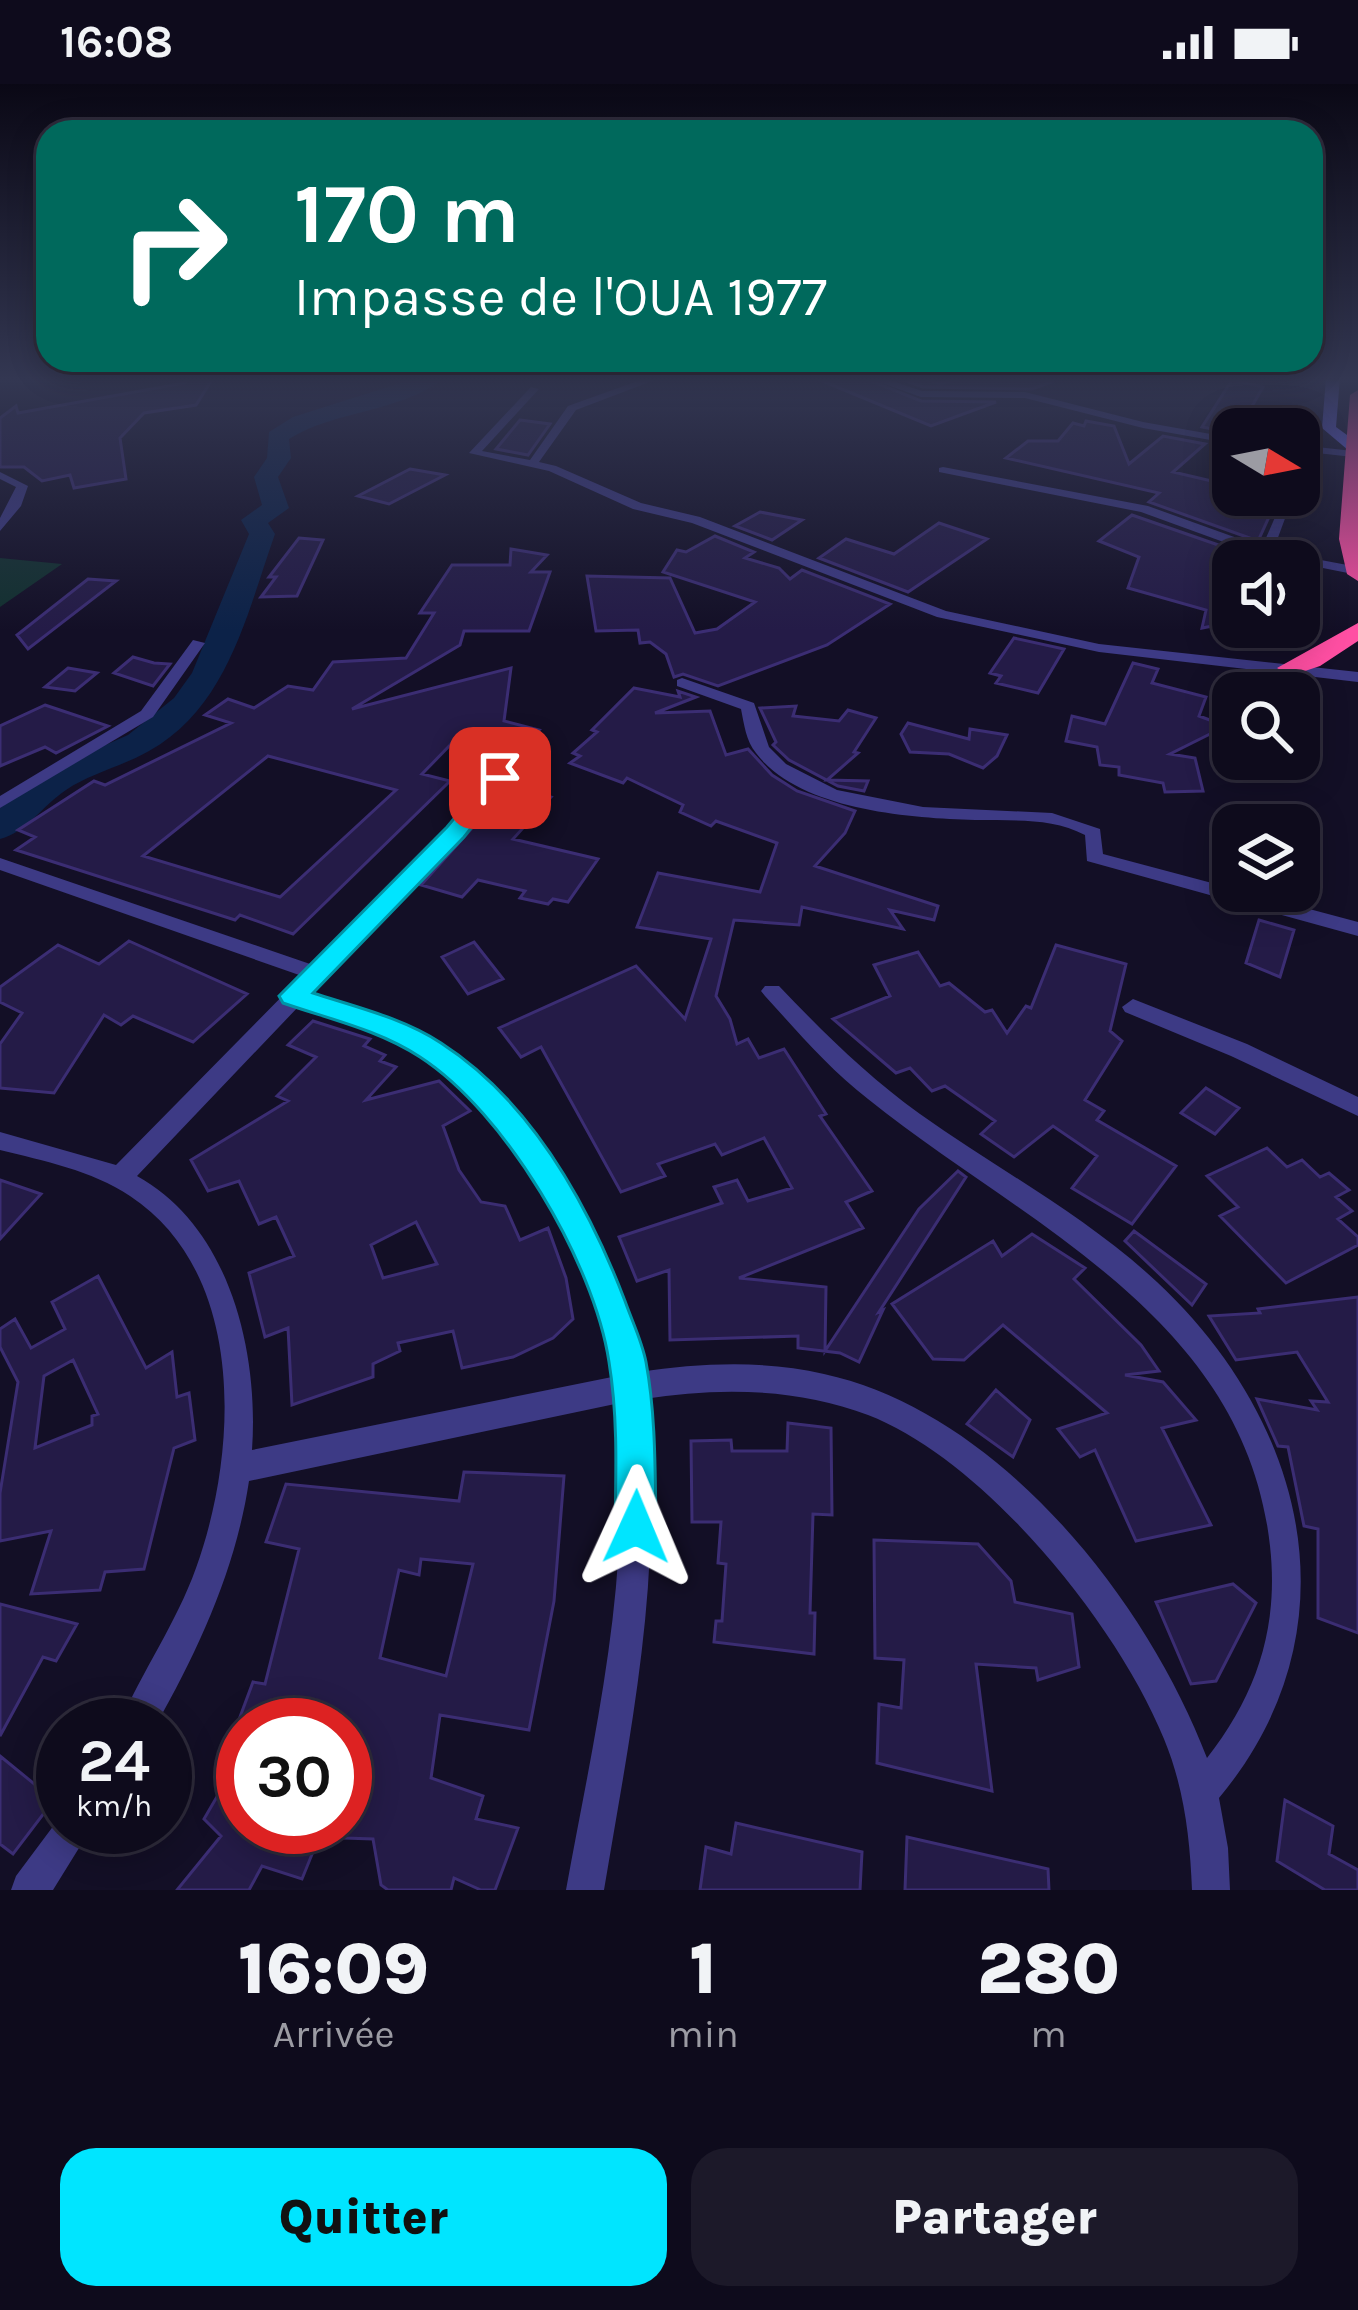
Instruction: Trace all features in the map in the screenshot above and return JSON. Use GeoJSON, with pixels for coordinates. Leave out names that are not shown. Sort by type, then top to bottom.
{"type":"FeatureCollection","features":[{"type":"Feature","properties":{"kind":"highway"},"geometry":{"type":"LineString","coordinates":[[1352,462],[1349,539],[1358,573]]}},
{"type":"Feature","properties":{"kind":"highway"},"geometry":{"type":"LineString","coordinates":[[1290,668],[1311,662],[1358,630]]}},
{"type":"Feature","properties":{"kind":"street"},"geometry":{"type":"LineString","coordinates":[[534,462],[637,506],[710,525],[941,614],[1099,648],[1358,677]]}},
{"type":"Feature","properties":{"kind":"street"},"geometry":{"type":"LineString","coordinates":[[944,470],[1144,508],[1231,540]]}},
{"type":"Feature","properties":{"kind":"street"},"geometry":{"type":"LineString","coordinates":[[0,476],[22,486],[0,527]]}},
{"type":"Feature","properties":{"kind":"street"},"geometry":{"type":"LineString","coordinates":[[1320,565],[1358,573]]}},
{"type":"Feature","properties":{"kind":"street"},"geometry":{"type":"LineString","coordinates":[[0,803],[147,714],[198,643]]}},
{"type":"Feature","properties":{"kind":"street"},"geometry":{"type":"LineString","coordinates":[[682,683],[748,706],[757,740],[772,760],[830,793],[934,813],[1036,816],[1084,826],[1094,832],[1094,857],[1358,929]]}},
{"type":"Feature","properties":{"kind":"street"},"geometry":{"type":"LineString","coordinates":[[120,1177],[498,785],[497,773],[483,768]]}},
{"type":"Feature","properties":{"kind":"street"},"geometry":{"type":"LineString","coordinates":[[0,864],[316,973]]}},
{"type":"Feature","properties":{"kind":"street"},"geometry":{"type":"LineString","coordinates":[[772,991],[838,1064],[1144,1286],[1191,1337],[1249,1428],[1282,1524],[1289,1575],[1288,1621],[1261,1709],[1234,1756],[1203,1789]]}},
{"type":"Feature","properties":{"kind":"street"},"geometry":{"type":"LineString","coordinates":[[293,996],[416,1041],[492,1101],[544,1171],[585,1240],[616,1317],[632,1388],[638,1487],[626,1657],[585,1890]]}},
{"type":"Feature","properties":{"kind":"street"},"geometry":{"type":"LineString","coordinates":[[1133,1007],[1240,1050],[1358,1107]]}},
{"type":"Feature","properties":{"kind":"street"},"geometry":{"type":"LineString","coordinates":[[0,1141],[120,1177],[152,1198],[185,1230],[222,1304],[234,1356],[236,1469],[210,1568],[150,1698]]}},
{"type":"Feature","properties":{"kind":"street"},"geometry":{"type":"LineString","coordinates":[[236,1469],[387,1433],[702,1378],[786,1381],[863,1400],[944,1438],[1007,1488],[1126,1635],[1179,1724],[1203,1789],[1211,1890]]}},
{"type":"Feature","properties":{"kind":"street"},"geometry":{"type":"LineString","coordinates":[[30,1890],[55,1854]]}},
{"type":"Feature","properties":{"kind":"green space"},"geometry":{"type":"Polygon","coordinates":[[[0,558],[62,564],[0,607],[0,558]]]}},
{"type":"Feature","properties":{"kind":"building"},"geometry":{"type":"Polygon","coordinates":[[[0,462],[124,462],[126,479],[74,488],[70,475],[42,481],[24,467],[0,467],[0,462]]]}},
{"type":"Feature","properties":{"kind":"building"},"geometry":{"type":"Polygon","coordinates":[[[1025,462],[1184,462],[1173,472],[1212,481],[1212,516],[1269,516],[1255,540],[1149,502],[1159,493],[1025,462]]]}},
{"type":"Feature","properties":{"kind":"building"},"geometry":{"type":"Polygon","coordinates":[[[410,469],[445,475],[389,504],[358,496],[410,469]]]}},
{"type":"Feature","properties":{"kind":"building"},"geometry":{"type":"Polygon","coordinates":[[[760,512],[802,520],[772,540],[735,526],[760,512]]]}},
{"type":"Feature","properties":{"kind":"building"},"geometry":{"type":"Polygon","coordinates":[[[1132,515],[1212,543],[1212,626],[1202,628],[1206,610],[1128,588],[1139,557],[1099,541],[1132,515]]]}},
{"type":"Feature","properties":{"kind":"building"},"geometry":{"type":"Polygon","coordinates":[[[939,523],[987,539],[908,592],[819,558],[846,539],[894,554],[939,523]]]}},
{"type":"Feature","properties":{"kind":"building"},"geometry":{"type":"Polygon","coordinates":[[[715,536],[754,552],[745,558],[779,568],[790,579],[802,570],[890,604],[827,645],[718,686],[683,674],[674,677],[666,654],[650,642],[640,643],[638,630],[596,631],[587,576],[670,578],[695,633],[717,629],[755,602],[663,572],[677,550],[686,552],[715,536]]]}},
{"type":"Feature","properties":{"kind":"building"},"geometry":{"type":"Polygon","coordinates":[[[299,538],[323,540],[297,596],[261,597],[276,577],[269,577],[299,538]]]}},
{"type":"Feature","properties":{"kind":"building"},"geometry":{"type":"Polygon","coordinates":[[[511,549],[547,555],[531,572],[550,572],[529,631],[464,631],[460,645],[352,709],[511,668],[504,721],[539,730],[517,751],[457,738],[422,774],[450,781],[293,934],[16,850],[35,837],[18,830],[94,781],[105,785],[231,723],[205,715],[228,699],[254,708],[288,686],[313,690],[333,662],[406,658],[434,613],[420,613],[452,565],[510,565],[511,549]],[[268,756],[143,856],[280,897],[396,790],[268,756]]]}},
{"type":"Feature","properties":{"kind":"building"},"geometry":{"type":"Polygon","coordinates":[[[88,579],[116,581],[28,649],[17,635],[88,579]]]}},
{"type":"Feature","properties":{"kind":"building"},"geometry":{"type":"Polygon","coordinates":[[[1014,638],[1064,649],[1038,693],[996,683],[1001,676],[990,673],[1014,638]]]}},
{"type":"Feature","properties":{"kind":"building"},"geometry":{"type":"Polygon","coordinates":[[[133,657],[170,664],[153,686],[114,673],[133,657]]]}},
{"type":"Feature","properties":{"kind":"building"},"geometry":{"type":"Polygon","coordinates":[[[1133,663],[1158,669],[1152,683],[1206,697],[1199,716],[1212,721],[1212,733],[1170,754],[1195,758],[1203,791],[1165,792],[1163,783],[1119,775],[1119,767],[1100,765],[1097,747],[1066,741],[1072,716],[1105,724],[1133,663]]]}},
{"type":"Feature","properties":{"kind":"building"},"geometry":{"type":"Polygon","coordinates":[[[68,668],[97,673],[75,691],[45,687],[68,668]]]}},
{"type":"Feature","properties":{"kind":"building"},"geometry":{"type":"Polygon","coordinates":[[[634,688],[696,697],[655,713],[710,711],[726,755],[748,749],[772,775],[797,791],[855,811],[845,833],[815,866],[938,906],[934,920],[890,910],[903,929],[802,907],[799,925],[734,920],[716,996],[730,1019],[737,1044],[748,1039],[759,1058],[784,1049],[826,1114],[820,1116],[872,1191],[846,1202],[863,1228],[739,1278],[826,1287],[825,1351],[919,1209],[958,1171],[966,1177],[879,1312],[883,1310],[859,1362],[840,1353],[798,1348],[798,1336],[670,1340],[669,1270],[637,1281],[619,1237],[722,1203],[714,1187],[737,1180],[748,1201],[792,1188],[764,1138],[722,1155],[715,1144],[658,1164],[665,1176],[621,1192],[541,1047],[521,1057],[499,1028],[636,966],[685,1019],[711,939],[637,927],[658,873],[760,892],[777,843],[716,821],[711,826],[680,812],[683,805],[627,778],[623,783],[570,763],[580,756],[573,753],[597,732],[592,730],[634,688]]]}},
{"type":"Feature","properties":{"kind":"building"},"geometry":{"type":"Polygon","coordinates":[[[45,705],[108,726],[56,753],[45,747],[0,766],[0,726],[45,705]]]}},
{"type":"Feature","properties":{"kind":"building"},"geometry":{"type":"Polygon","coordinates":[[[796,706],[793,716],[839,721],[848,710],[876,718],[854,752],[858,753],[827,780],[868,781],[864,791],[838,786],[789,760],[773,745],[776,742],[760,708],[796,706]]]}},
{"type":"Feature","properties":{"kind":"building"},"geometry":{"type":"Polygon","coordinates":[[[908,723],[969,739],[970,729],[1007,735],[997,756],[983,768],[949,754],[910,752],[901,734],[908,723]]]}},
{"type":"Feature","properties":{"kind":"building"},"geometry":{"type":"Polygon","coordinates":[[[510,786],[551,797],[513,839],[598,859],[568,902],[553,899],[548,904],[520,898],[525,891],[478,880],[462,897],[421,885],[510,786]]]}},
{"type":"Feature","properties":{"kind":"building"},"geometry":{"type":"Polygon","coordinates":[[[1259,920],[1294,930],[1280,977],[1246,963],[1259,920]]]}},
{"type":"Feature","properties":{"kind":"building"},"geometry":{"type":"Polygon","coordinates":[[[129,941],[247,994],[193,1042],[133,1016],[121,1025],[104,1015],[54,1093],[0,1088],[0,1044],[22,1013],[0,1002],[0,987],[58,945],[99,964],[129,941]]]}},
{"type":"Feature","properties":{"kind":"building"},"geometry":{"type":"Polygon","coordinates":[[[474,942],[503,979],[468,994],[442,957],[474,942]]]}},
{"type":"Feature","properties":{"kind":"building"},"geometry":{"type":"Polygon","coordinates":[[[1056,945],[1126,964],[1110,1031],[1122,1041],[1085,1100],[1104,1111],[1097,1120],[1176,1166],[1132,1224],[1072,1188],[1097,1156],[1053,1126],[1014,1157],[981,1134],[995,1121],[945,1086],[932,1091],[910,1068],[896,1073],[833,1019],[890,996],[874,965],[918,952],[940,986],[949,983],[985,1012],[992,1010],[1007,1033],[1026,1006],[1031,1008],[1056,945]]]}},
{"type":"Feature","properties":{"kind":"building"},"geometry":{"type":"Polygon","coordinates":[[[313,1021],[370,1039],[364,1046],[385,1055],[380,1061],[396,1067],[366,1100],[439,1081],[470,1111],[443,1126],[459,1170],[481,1202],[505,1206],[520,1240],[548,1228],[566,1278],[573,1319],[553,1338],[513,1357],[462,1368],[453,1331],[398,1343],[400,1351],[373,1364],[373,1377],[292,1405],[288,1328],[265,1337],[249,1273],[294,1256],[276,1217],[259,1224],[239,1181],[208,1191],[191,1160],[288,1101],[277,1096],[316,1057],[288,1045],[313,1021]],[[416,1222],[371,1245],[383,1278],[437,1264],[416,1222]]]}},
{"type":"Feature","properties":{"kind":"building"},"geometry":{"type":"Polygon","coordinates":[[[1206,1088],[1239,1108],[1215,1134],[1181,1113],[1206,1088]]]}},
{"type":"Feature","properties":{"kind":"building"},"geometry":{"type":"Polygon","coordinates":[[[1267,1148],[1287,1167],[1302,1160],[1320,1177],[1329,1173],[1349,1190],[1336,1197],[1352,1211],[1338,1219],[1358,1237],[1358,1245],[1286,1283],[1220,1216],[1238,1207],[1207,1176],[1267,1148]]]}},
{"type":"Feature","properties":{"kind":"building"},"geometry":{"type":"Polygon","coordinates":[[[0,1180],[41,1194],[0,1239],[0,1180]]]}},
{"type":"Feature","properties":{"kind":"building"},"geometry":{"type":"Polygon","coordinates":[[[1134,1231],[1206,1284],[1192,1305],[1125,1241],[1134,1231]]]}},
{"type":"Feature","properties":{"kind":"building"},"geometry":{"type":"Polygon","coordinates":[[[1032,1234],[1085,1268],[1074,1279],[1141,1345],[1159,1371],[1125,1375],[1163,1382],[1196,1420],[1162,1428],[1211,1525],[1136,1541],[1095,1450],[1080,1457],[1058,1429],[1107,1413],[1003,1325],[964,1360],[933,1359],[892,1304],[993,1241],[1002,1256],[1032,1234]]]}},
{"type":"Feature","properties":{"kind":"building"},"geometry":{"type":"Polygon","coordinates":[[[98,1276],[146,1368],[172,1352],[177,1397],[189,1393],[195,1440],[174,1448],[144,1569],[105,1572],[100,1590],[31,1594],[51,1531],[0,1541],[0,1493],[18,1382],[0,1347],[0,1329],[15,1319],[31,1348],[65,1329],[52,1302],[98,1276]],[[73,1360],[44,1376],[35,1448],[92,1425],[92,1416],[98,1414],[73,1360]]]}},
{"type":"Feature","properties":{"kind":"building"},"geometry":{"type":"Polygon","coordinates":[[[1358,1297],[1358,1633],[1318,1618],[1318,1529],[1304,1526],[1288,1447],[1278,1446],[1257,1399],[1317,1410],[1311,1401],[1328,1402],[1297,1352],[1236,1360],[1209,1316],[1358,1297]]]}},
{"type":"Feature","properties":{"kind":"building"},"geometry":{"type":"Polygon","coordinates":[[[996,1390],[1030,1420],[1013,1457],[967,1424],[996,1390]]]}},
{"type":"Feature","properties":{"kind":"building"},"geometry":{"type":"Polygon","coordinates":[[[788,1423],[831,1428],[832,1515],[813,1514],[810,1613],[815,1613],[814,1654],[714,1642],[716,1621],[722,1621],[726,1564],[718,1563],[721,1522],[692,1522],[691,1441],[731,1440],[732,1451],[787,1451],[788,1423]]]}},
{"type":"Feature","properties":{"kind":"building"},"geometry":{"type":"Polygon","coordinates":[[[464,1472],[564,1476],[554,1601],[529,1730],[440,1715],[431,1778],[483,1796],[476,1819],[518,1828],[495,1890],[481,1890],[454,1878],[451,1890],[388,1890],[381,1885],[372,1839],[372,1698],[247,1698],[253,1682],[265,1684],[299,1549],[266,1542],[286,1484],[459,1501],[464,1472]],[[421,1559],[419,1575],[399,1570],[380,1658],[446,1676],[473,1564],[421,1559]]]}},
{"type":"Feature","properties":{"kind":"building"},"geometry":{"type":"Polygon","coordinates":[[[874,1540],[978,1544],[1011,1581],[1015,1602],[1072,1614],[1079,1667],[1038,1680],[1036,1668],[976,1664],[992,1791],[877,1763],[879,1704],[901,1708],[904,1660],[875,1658],[874,1540]]]}},
{"type":"Feature","properties":{"kind":"building"},"geometry":{"type":"Polygon","coordinates":[[[1233,1584],[1256,1603],[1216,1681],[1191,1684],[1156,1602],[1233,1584]]]}},
{"type":"Feature","properties":{"kind":"building"},"geometry":{"type":"Polygon","coordinates":[[[0,1604],[77,1624],[56,1661],[43,1657],[0,1736],[0,1604]]]}},
{"type":"Feature","properties":{"kind":"building"},"geometry":{"type":"Polygon","coordinates":[[[0,1756],[36,1785],[36,1824],[13,1854],[0,1844],[0,1756]]]}},
{"type":"Feature","properties":{"kind":"building"},"geometry":{"type":"Polygon","coordinates":[[[216,1798],[216,1831],[204,1819],[216,1798]]]}},
{"type":"Feature","properties":{"kind":"building"},"geometry":{"type":"Polygon","coordinates":[[[1285,1800],[1333,1826],[1329,1854],[1358,1870],[1358,1890],[1325,1890],[1277,1861],[1285,1800]]]}},
{"type":"Feature","properties":{"kind":"building"},"geometry":{"type":"Polygon","coordinates":[[[736,1823],[862,1852],[860,1890],[700,1890],[706,1847],[731,1854],[736,1823]]]}},
{"type":"Feature","properties":{"kind":"building"},"geometry":{"type":"Polygon","coordinates":[[[907,1837],[1048,1869],[1049,1890],[905,1890],[907,1837]]]}},
{"type":"Feature","properties":{"kind":"building"},"geometry":{"type":"Polygon","coordinates":[[[216,1842],[216,1854],[312,1854],[302,1879],[262,1866],[249,1890],[177,1890],[216,1842]]]}},
{"type":"Feature","properties":{"kind":"waterway"},"geometry":{"type":"LineString","coordinates":[[0,827],[53,782],[140,742],[186,705],[208,674],[262,534],[254,520],[276,508],[266,477],[276,462]]}},
{"type":"Feature","properties":{"kind":"route"},"geometry":{"type":"LineString","coordinates":[[500,778],[456,832],[293,996],[396,1031],[433,1051],[492,1101],[544,1171],[585,1240],[627,1357],[635,1421],[636,1527]]}}]}
